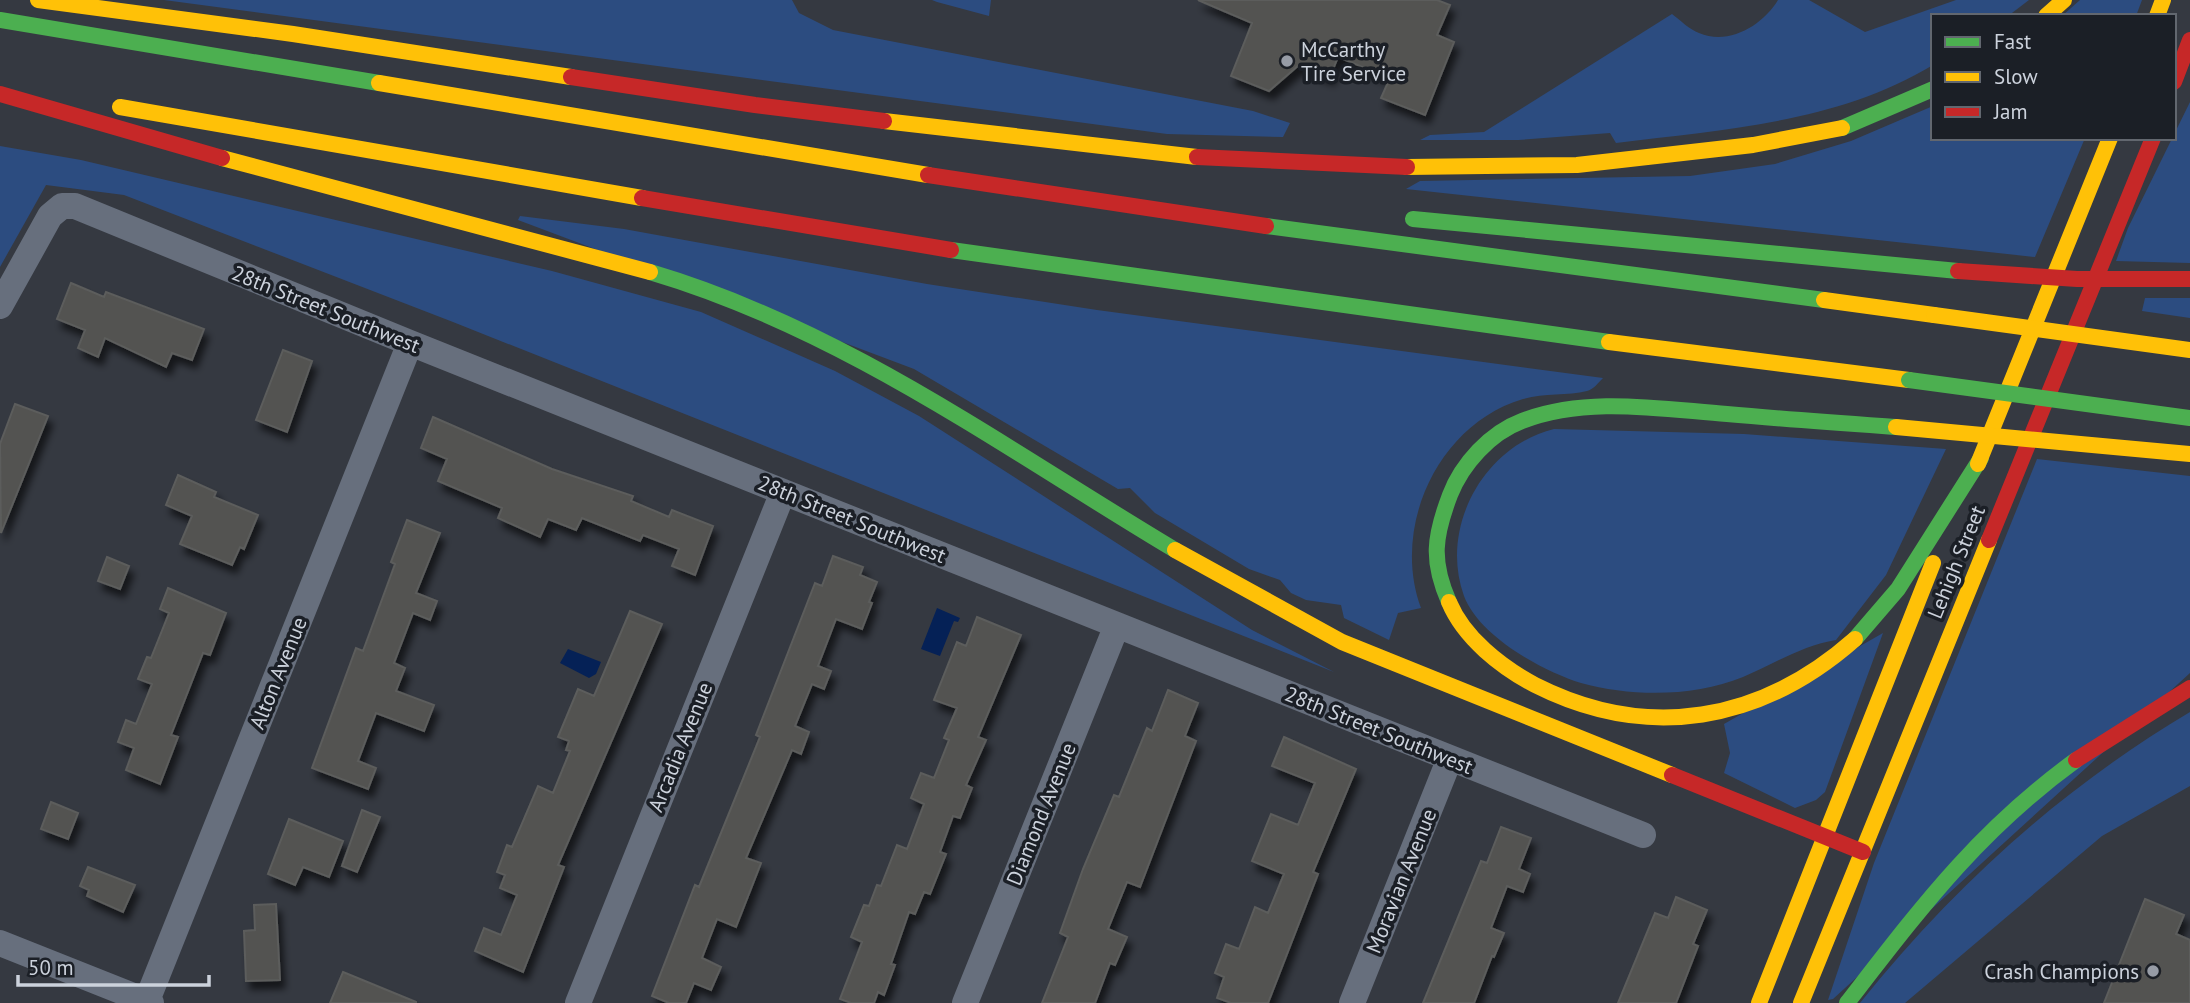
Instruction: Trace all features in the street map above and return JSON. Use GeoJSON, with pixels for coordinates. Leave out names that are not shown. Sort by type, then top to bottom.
{"type":"FeatureCollection","features":[{"type":"Feature","properties":{"kind":"highway"},"geometry":{"type":"LineString","coordinates":[[38,0],[293,34],[769,107],[1180,156],[1399,167],[1577,165],[1753,145],[1848,127],[1931,90]]}},
{"type":"Feature","properties":{"kind":"highway"},"geometry":{"type":"LineString","coordinates":[[2048,14],[2064,0]]}},
{"type":"Feature","properties":{"kind":"highway"},"geometry":{"type":"LineString","coordinates":[[0,20],[873,166],[1199,217],[2190,350]]}},
{"type":"Feature","properties":{"kind":"highway"},"geometry":{"type":"LineString","coordinates":[[2183,85],[2190,40]]}},
{"type":"Feature","properties":{"kind":"highway"},"geometry":{"type":"LineString","coordinates":[[0,92],[103,105],[382,150],[791,224],[1333,307],[2190,418]]}},
{"type":"Feature","properties":{"kind":"highway"},"geometry":{"type":"LineString","coordinates":[[0,92],[313,184],[686,282],[765,313],[848,350],[930,396],[1095,500],[1284,612],[1342,642],[1863,852]]}},
{"type":"Feature","properties":{"kind":"highway","name":"Lehigh Street"},"geometry":{"type":"LineString","coordinates":[[1759,1003],[1930,569],[1981,458],[2109,140]]}},
{"type":"Feature","properties":{"kind":"highway","name":"Lehigh Street"},"geometry":{"type":"LineString","coordinates":[[1801,1003],[1961,603],[2117,231],[2151,140]]}},
{"type":"Feature","properties":{"kind":"highway"},"geometry":{"type":"LineString","coordinates":[[2117,231],[2161,140]]}},
{"type":"Feature","properties":{"kind":"highway"},"geometry":{"type":"LineString","coordinates":[[873,166],[1192,198]]}},
{"type":"Feature","properties":{"kind":"highway"},"geometry":{"type":"LineString","coordinates":[[1400,218],[1958,271],[2077,279],[2190,279]]}},
{"type":"Feature","properties":{"kind":"highway"},"geometry":{"type":"LineString","coordinates":[[1981,458],[1897,589],[1867,627],[1839,654],[1773,695],[1731,709],[1696,716],[1651,718],[1581,706],[1537,687],[1490,657],[1467,634],[1449,608],[1436,560],[1437,528],[1446,498],[1462,471],[1499,434],[1520,421],[1545,413],[1619,407],[1896,427],[2190,454]]}},
{"type":"Feature","properties":{"kind":"highway"},"geometry":{"type":"LineString","coordinates":[[1847,1003],[1948,874],[1994,827],[2039,786],[2090,748],[2190,688]]}},
{"type":"Feature","properties":{"kind":"street","name":"28th Street Southwest"},"geometry":{"type":"LineString","coordinates":[[0,306],[51,216],[62,206],[75,206],[410,343],[1643,835]]}},
{"type":"Feature","properties":{"kind":"street","name":"Alton Avenue"},"geometry":{"type":"LineString","coordinates":[[148,1002],[410,343]]}},
{"type":"Feature","properties":{"kind":"street","name":"Arcadia Avenue"},"geometry":{"type":"LineString","coordinates":[[578,1003],[783,492]]}},
{"type":"Feature","properties":{"kind":"street","name":"Diamond Avenue"},"geometry":{"type":"LineString","coordinates":[[965,1003],[1117,625]]}},
{"type":"Feature","properties":{"kind":"street","name":"Moravian Avenue"},"geometry":{"type":"LineString","coordinates":[[1352,1003],[1450,758]]}},
{"type":"Feature","properties":{"kind":"street"},"geometry":{"type":"LineString","coordinates":[[0,943],[148,1002]]}},
{"type":"Feature","properties":{"kind":"shaded area"},"geometry":{"type":"Polygon","coordinates":[[[164,0],[792,0],[799,13],[833,30],[1253,111],[1290,123],[1283,137],[1167,134],[164,0]]]}},
{"type":"Feature","properties":{"kind":"shaded area"},"geometry":{"type":"Polygon","coordinates":[[[932,0],[991,0],[989,16],[937,2],[932,0]]]}},
{"type":"Feature","properties":{"kind":"shaded area"},"geometry":{"type":"Polygon","coordinates":[[[1778,0],[1809,0],[1865,32],[1956,0],[2029,0],[2011,14],[1931,14],[1931,66],[1858,100],[1819,111],[1739,127],[1616,143],[1610,133],[1518,140],[1420,140],[1430,135],[1484,132],[1672,14],[1696,32],[1722,37],[1744,31],[1764,18],[1778,0]]]}},
{"type":"Feature","properties":{"kind":"shaded area"},"geometry":{"type":"Polygon","coordinates":[[[2080,0],[2142,0],[2137,14],[2064,14],[2080,0]]]}},
{"type":"Feature","properties":{"kind":"shaded area"},"geometry":{"type":"Polygon","coordinates":[[[2190,102],[2190,263],[2116,261],[2128,228],[2171,140],[2176,140],[2176,130],[2190,102]]]}},
{"type":"Feature","properties":{"kind":"shaded area"},"geometry":{"type":"Polygon","coordinates":[[[1931,107],[1931,140],[2084,140],[2035,257],[1406,189],[1420,181],[1690,176],[1775,164],[1851,141],[1931,107]]]}},
{"type":"Feature","properties":{"kind":"shaded area"},"geometry":{"type":"Polygon","coordinates":[[[0,146],[81,160],[552,271],[701,312],[835,371],[919,416],[1252,630],[1334,672],[453,322],[124,195],[46,185],[0,267],[0,146]]]}},
{"type":"Feature","properties":{"kind":"shaded area"},"geometry":{"type":"Polygon","coordinates":[[[520,216],[624,229],[927,284],[1097,310],[1603,378],[1589,390],[1531,397],[1493,412],[1467,431],[1445,455],[1429,482],[1418,513],[1412,545],[1413,577],[1421,608],[1398,613],[1389,640],[1344,618],[1341,605],[1306,600],[1291,593],[1280,580],[1249,569],[1155,513],[1130,488],[1118,489],[914,369],[518,220],[520,216]]]}},
{"type":"Feature","properties":{"kind":"shaded area"},"geometry":{"type":"Polygon","coordinates":[[[2145,298],[2190,298],[2190,318],[2142,311],[2145,298]]]}},
{"type":"Feature","properties":{"kind":"shaded area"},"geometry":{"type":"Polygon","coordinates":[[[1554,429],[1744,434],[1946,449],[1886,575],[1836,640],[1800,650],[1724,684],[1684,691],[1642,693],[1581,683],[1531,661],[1483,625],[1464,596],[1458,570],[1458,543],[1463,517],[1473,493],[1488,471],[1507,453],[1529,438],[1554,429]]]}},
{"type":"Feature","properties":{"kind":"shaded area"},"geometry":{"type":"Polygon","coordinates":[[[2037,459],[2190,476],[2190,673],[1833,999],[1828,1000],[1874,863],[2037,459]]]}},
{"type":"Feature","properties":{"kind":"shaded area"},"geometry":{"type":"Polygon","coordinates":[[[937,608],[960,618],[958,622],[954,621],[940,656],[921,649],[937,608]]]}},
{"type":"Feature","properties":{"kind":"shaded area"},"geometry":{"type":"Polygon","coordinates":[[[1883,633],[1825,792],[1816,800],[1795,808],[1724,773],[1730,753],[1724,724],[1883,633]]]}},
{"type":"Feature","properties":{"kind":"shaded area"},"geometry":{"type":"Polygon","coordinates":[[[568,649],[601,662],[596,674],[589,678],[560,663],[568,649]]]}},
{"type":"Feature","properties":{"kind":"shaded area"},"geometry":{"type":"Polygon","coordinates":[[[2190,712],[2190,786],[2102,836],[1905,1003],[1860,1003],[1934,919],[2012,842],[2097,773],[2190,712]]]}},
{"type":"Feature","properties":{"kind":"building","name":"McCarthy Tire Service"},"geometry":{"type":"Polygon","coordinates":[[[1198,0],[1437,0],[1450,5],[1437,35],[1454,42],[1425,115],[1381,98],[1390,78],[1338,57],[1330,77],[1299,65],[1269,91],[1231,76],[1252,23],[1198,0]]]}},
{"type":"Feature","properties":{"kind":"building"},"geometry":{"type":"Polygon","coordinates":[[[71,283],[104,297],[106,292],[204,329],[192,360],[172,353],[166,367],[105,338],[98,357],[78,348],[85,330],[57,319],[71,283]]]}},
{"type":"Feature","properties":{"kind":"building"},"geometry":{"type":"Polygon","coordinates":[[[283,350],[312,361],[287,432],[256,420],[283,350]]]}},
{"type":"Feature","properties":{"kind":"building"},"geometry":{"type":"Polygon","coordinates":[[[15,404],[48,416],[1,533],[0,444],[15,404]]]}},
{"type":"Feature","properties":{"kind":"building"},"geometry":{"type":"Polygon","coordinates":[[[433,417],[552,469],[633,496],[631,501],[669,517],[672,510],[713,526],[695,575],[672,566],[679,549],[643,535],[640,541],[582,518],[576,530],[548,519],[540,537],[498,518],[502,508],[438,481],[447,459],[421,448],[433,417]]]}},
{"type":"Feature","properties":{"kind":"building"},"geometry":{"type":"Polygon","coordinates":[[[178,475],[216,492],[214,497],[258,515],[244,549],[240,547],[232,565],[180,544],[192,516],[166,505],[178,475]]]}},
{"type":"Feature","properties":{"kind":"building"},"geometry":{"type":"Polygon","coordinates":[[[407,520],[440,533],[416,593],[437,601],[430,620],[413,613],[394,663],[405,668],[396,691],[434,705],[424,731],[376,713],[358,761],[376,768],[368,789],[312,768],[356,648],[363,651],[395,564],[391,562],[407,520]]]}},
{"type":"Feature","properties":{"kind":"building"},"geometry":{"type":"Polygon","coordinates":[[[833,556],[863,567],[860,575],[877,582],[869,602],[872,603],[862,629],[836,619],[818,666],[831,671],[824,689],[812,684],[795,726],[809,732],[801,754],[792,750],[746,858],[761,863],[736,927],[717,919],[702,958],[721,967],[711,990],[694,983],[686,1003],[669,1003],[652,996],[695,885],[699,887],[760,737],[756,735],[815,583],[822,586],[833,556]]]}},
{"type":"Feature","properties":{"kind":"building"},"geometry":{"type":"Polygon","coordinates":[[[107,557],[129,566],[120,589],[98,581],[107,557]]]}},
{"type":"Feature","properties":{"kind":"building"},"geometry":{"type":"Polygon","coordinates":[[[168,588],[226,613],[210,655],[203,653],[171,735],[178,737],[160,784],[126,770],[134,748],[118,742],[126,720],[136,724],[152,684],[138,679],[147,657],[151,658],[169,613],[160,609],[168,588]]]}},
{"type":"Feature","properties":{"kind":"building"},"geometry":{"type":"Polygon","coordinates":[[[630,611],[662,624],[558,865],[564,867],[523,972],[475,951],[484,928],[501,935],[517,895],[500,888],[505,875],[497,872],[507,845],[512,847],[538,786],[553,793],[570,751],[566,750],[569,741],[558,737],[578,689],[594,696],[630,611]]]}},
{"type":"Feature","properties":{"kind":"building"},"geometry":{"type":"Polygon","coordinates":[[[977,617],[1021,635],[978,737],[986,740],[966,785],[972,788],[960,818],[953,816],[940,852],[946,854],[930,894],[924,892],[915,914],[909,912],[891,964],[895,965],[884,995],[878,992],[874,1003],[851,1003],[840,999],[862,942],[851,937],[864,905],[869,906],[877,885],[881,886],[897,845],[907,849],[924,804],[911,798],[921,773],[934,778],[949,740],[944,738],[957,708],[934,700],[957,642],[966,646],[977,617]]]}},
{"type":"Feature","properties":{"kind":"building"},"geometry":{"type":"Polygon","coordinates":[[[1168,690],[1198,703],[1185,736],[1196,741],[1140,887],[1127,882],[1108,929],[1127,937],[1115,965],[1110,963],[1095,1003],[1042,1003],[1068,937],[1060,933],[1083,869],[1114,795],[1119,797],[1147,728],[1152,731],[1168,690]]]}},
{"type":"Feature","properties":{"kind":"building"},"geometry":{"type":"Polygon","coordinates":[[[1284,737],[1356,769],[1313,872],[1318,874],[1268,1003],[1231,1003],[1217,998],[1224,977],[1215,973],[1226,944],[1239,949],[1255,907],[1268,913],[1284,874],[1252,861],[1271,814],[1298,825],[1315,783],[1272,766],[1284,737]]]}},
{"type":"Feature","properties":{"kind":"building"},"geometry":{"type":"Polygon","coordinates":[[[51,802],[78,813],[68,839],[41,829],[51,802]]]}},
{"type":"Feature","properties":{"kind":"building"},"geometry":{"type":"Polygon","coordinates":[[[362,810],[380,817],[357,872],[342,866],[362,810]]]}},
{"type":"Feature","properties":{"kind":"building"},"geometry":{"type":"Polygon","coordinates":[[[289,819],[343,841],[329,877],[303,867],[295,885],[268,874],[289,819]]]}},
{"type":"Feature","properties":{"kind":"building"},"geometry":{"type":"Polygon","coordinates":[[[1501,827],[1531,838],[1519,869],[1530,874],[1523,892],[1507,886],[1491,928],[1504,933],[1474,1003],[1423,1003],[1481,861],[1487,863],[1501,827]]]}},
{"type":"Feature","properties":{"kind":"building"},"geometry":{"type":"Polygon","coordinates":[[[88,867],[135,885],[123,912],[87,896],[89,890],[80,886],[88,867]]]}},
{"type":"Feature","properties":{"kind":"building"},"geometry":{"type":"Polygon","coordinates":[[[1676,897],[1707,910],[1693,944],[1698,946],[1676,1003],[1618,1003],[1655,913],[1668,918],[1676,897]]]}},
{"type":"Feature","properties":{"kind":"building","name":"Crash Champions"},"geometry":{"type":"Polygon","coordinates":[[[2145,899],[2184,915],[2176,934],[2190,940],[2190,1003],[2104,1003],[2145,899]]]}},
{"type":"Feature","properties":{"kind":"building"},"geometry":{"type":"Polygon","coordinates":[[[276,904],[280,980],[246,981],[244,931],[255,930],[254,905],[276,904]]]}},
{"type":"Feature","properties":{"kind":"building"},"geometry":{"type":"Polygon","coordinates":[[[343,972],[416,1002],[416,1003],[330,1003],[343,972]]]}},
{"type":"Feature","properties":{"kind":"traffic: fast"},"geometry":{"type":"LineString","coordinates":[[0,20],[379,83]]}},
{"type":"Feature","properties":{"kind":"traffic: fast"},"geometry":{"type":"LineString","coordinates":[[1842,128],[1931,90]]}},
{"type":"Feature","properties":{"kind":"traffic: fast"},"geometry":{"type":"LineString","coordinates":[[1413,219],[1958,271]]}},
{"type":"Feature","properties":{"kind":"traffic: fast"},"geometry":{"type":"LineString","coordinates":[[1266,226],[1824,300]]}},
{"type":"Feature","properties":{"kind":"traffic: fast"},"geometry":{"type":"LineString","coordinates":[[951,250],[1609,342]]}},
{"type":"Feature","properties":{"kind":"traffic: fast"},"geometry":{"type":"LineString","coordinates":[[650,272],[721,296],[856,358],[985,432],[1175,550]]}},
{"type":"Feature","properties":{"kind":"traffic: fast"},"geometry":{"type":"LineString","coordinates":[[1909,380],[2190,418]]}},
{"type":"Feature","properties":{"kind":"traffic: fast"},"geometry":{"type":"LineString","coordinates":[[1449,602],[1439,574],[1437,549],[1450,495],[1455,483],[1478,451],[1499,433],[1522,421],[1546,413],[1572,409],[1623,406],[1896,427]]}},
{"type":"Feature","properties":{"kind":"traffic: fast"},"geometry":{"type":"LineString","coordinates":[[1855,639],[1898,589],[1981,458]]}},
{"type":"Feature","properties":{"kind":"traffic: fast"},"geometry":{"type":"LineString","coordinates":[[1847,1003],[1925,904],[1979,844],[2041,787],[2076,760]]}},
{"type":"Feature","properties":{"kind":"traffic: slow"},"geometry":{"type":"LineString","coordinates":[[38,0],[293,34],[571,77]]}},
{"type":"Feature","properties":{"kind":"traffic: slow"},"geometry":{"type":"LineString","coordinates":[[2048,14],[2064,0]]}},
{"type":"Feature","properties":{"kind":"traffic: slow"},"geometry":{"type":"LineString","coordinates":[[2158,14],[2163,0]]}},
{"type":"Feature","properties":{"kind":"traffic: slow"},"geometry":{"type":"LineString","coordinates":[[379,83],[928,175]]}},
{"type":"Feature","properties":{"kind":"traffic: slow"},"geometry":{"type":"LineString","coordinates":[[120,107],[642,198]]}},
{"type":"Feature","properties":{"kind":"traffic: slow"},"geometry":{"type":"LineString","coordinates":[[884,121],[1197,157]]}},
{"type":"Feature","properties":{"kind":"traffic: slow"},"geometry":{"type":"LineString","coordinates":[[1407,167],[1577,165],[1753,145],[1842,128]]}},
{"type":"Feature","properties":{"kind":"traffic: slow"},"geometry":{"type":"LineString","coordinates":[[1978,464],[2109,140]]}},
{"type":"Feature","properties":{"kind":"traffic: slow"},"geometry":{"type":"LineString","coordinates":[[222,158],[650,272]]}},
{"type":"Feature","properties":{"kind":"traffic: slow"},"geometry":{"type":"LineString","coordinates":[[1824,300],[1934,315]]}},
{"type":"Feature","properties":{"kind":"traffic: slow"},"geometry":{"type":"LineString","coordinates":[[1934,315],[2190,350]]}},
{"type":"Feature","properties":{"kind":"traffic: slow"},"geometry":{"type":"LineString","coordinates":[[1609,342],[1909,380]]}},
{"type":"Feature","properties":{"kind":"traffic: slow"},"geometry":{"type":"LineString","coordinates":[[1896,427],[2190,454]]}},
{"type":"Feature","properties":{"kind":"traffic: slow"},"geometry":{"type":"LineString","coordinates":[[1801,1003],[1989,540]]}},
{"type":"Feature","properties":{"kind":"traffic: slow"},"geometry":{"type":"LineString","coordinates":[[1175,550],[1342,642],[1672,775]]}},
{"type":"Feature","properties":{"kind":"traffic: slow"},"geometry":{"type":"LineString","coordinates":[[1759,1003],[1933,563]]}},
{"type":"Feature","properties":{"kind":"traffic: slow"},"geometry":{"type":"LineString","coordinates":[[1449,602],[1464,628],[1509,670],[1535,685],[1577,703],[1619,714],[1661,717],[1702,715],[1742,705],[1781,689],[1819,667],[1855,639]]}},
{"type":"Feature","properties":{"kind":"traffic: jam"},"geometry":{"type":"LineString","coordinates":[[2176,77],[2190,40]]}},
{"type":"Feature","properties":{"kind":"traffic: jam"},"geometry":{"type":"LineString","coordinates":[[571,77],[755,105],[884,121]]}},
{"type":"Feature","properties":{"kind":"traffic: jam"},"geometry":{"type":"LineString","coordinates":[[0,94],[222,158]]}},
{"type":"Feature","properties":{"kind":"traffic: jam"},"geometry":{"type":"LineString","coordinates":[[1989,540],[2152,140]]}},
{"type":"Feature","properties":{"kind":"traffic: jam"},"geometry":{"type":"LineString","coordinates":[[1197,157],[1407,167]]}},
{"type":"Feature","properties":{"kind":"traffic: jam"},"geometry":{"type":"LineString","coordinates":[[928,175],[1266,226]]}},
{"type":"Feature","properties":{"kind":"traffic: jam"},"geometry":{"type":"LineString","coordinates":[[642,198],[951,250]]}},
{"type":"Feature","properties":{"kind":"traffic: jam"},"geometry":{"type":"LineString","coordinates":[[1958,271],[2077,279],[2190,279]]}},
{"type":"Feature","properties":{"kind":"traffic: jam"},"geometry":{"type":"LineString","coordinates":[[2076,760],[2190,688]]}},
{"type":"Feature","properties":{"kind":"traffic: jam"},"geometry":{"type":"LineString","coordinates":[[1672,775],[1863,852]]}},
{"type":"Feature","properties":{"kind":"place","name":"McCarthy Tire Service"},"geometry":{"type":"Point","coordinates":[1287,61]}},
{"type":"Feature","properties":{"kind":"place","name":"Crash Champions"},"geometry":{"type":"Point","coordinates":[2153,971]}}]}
